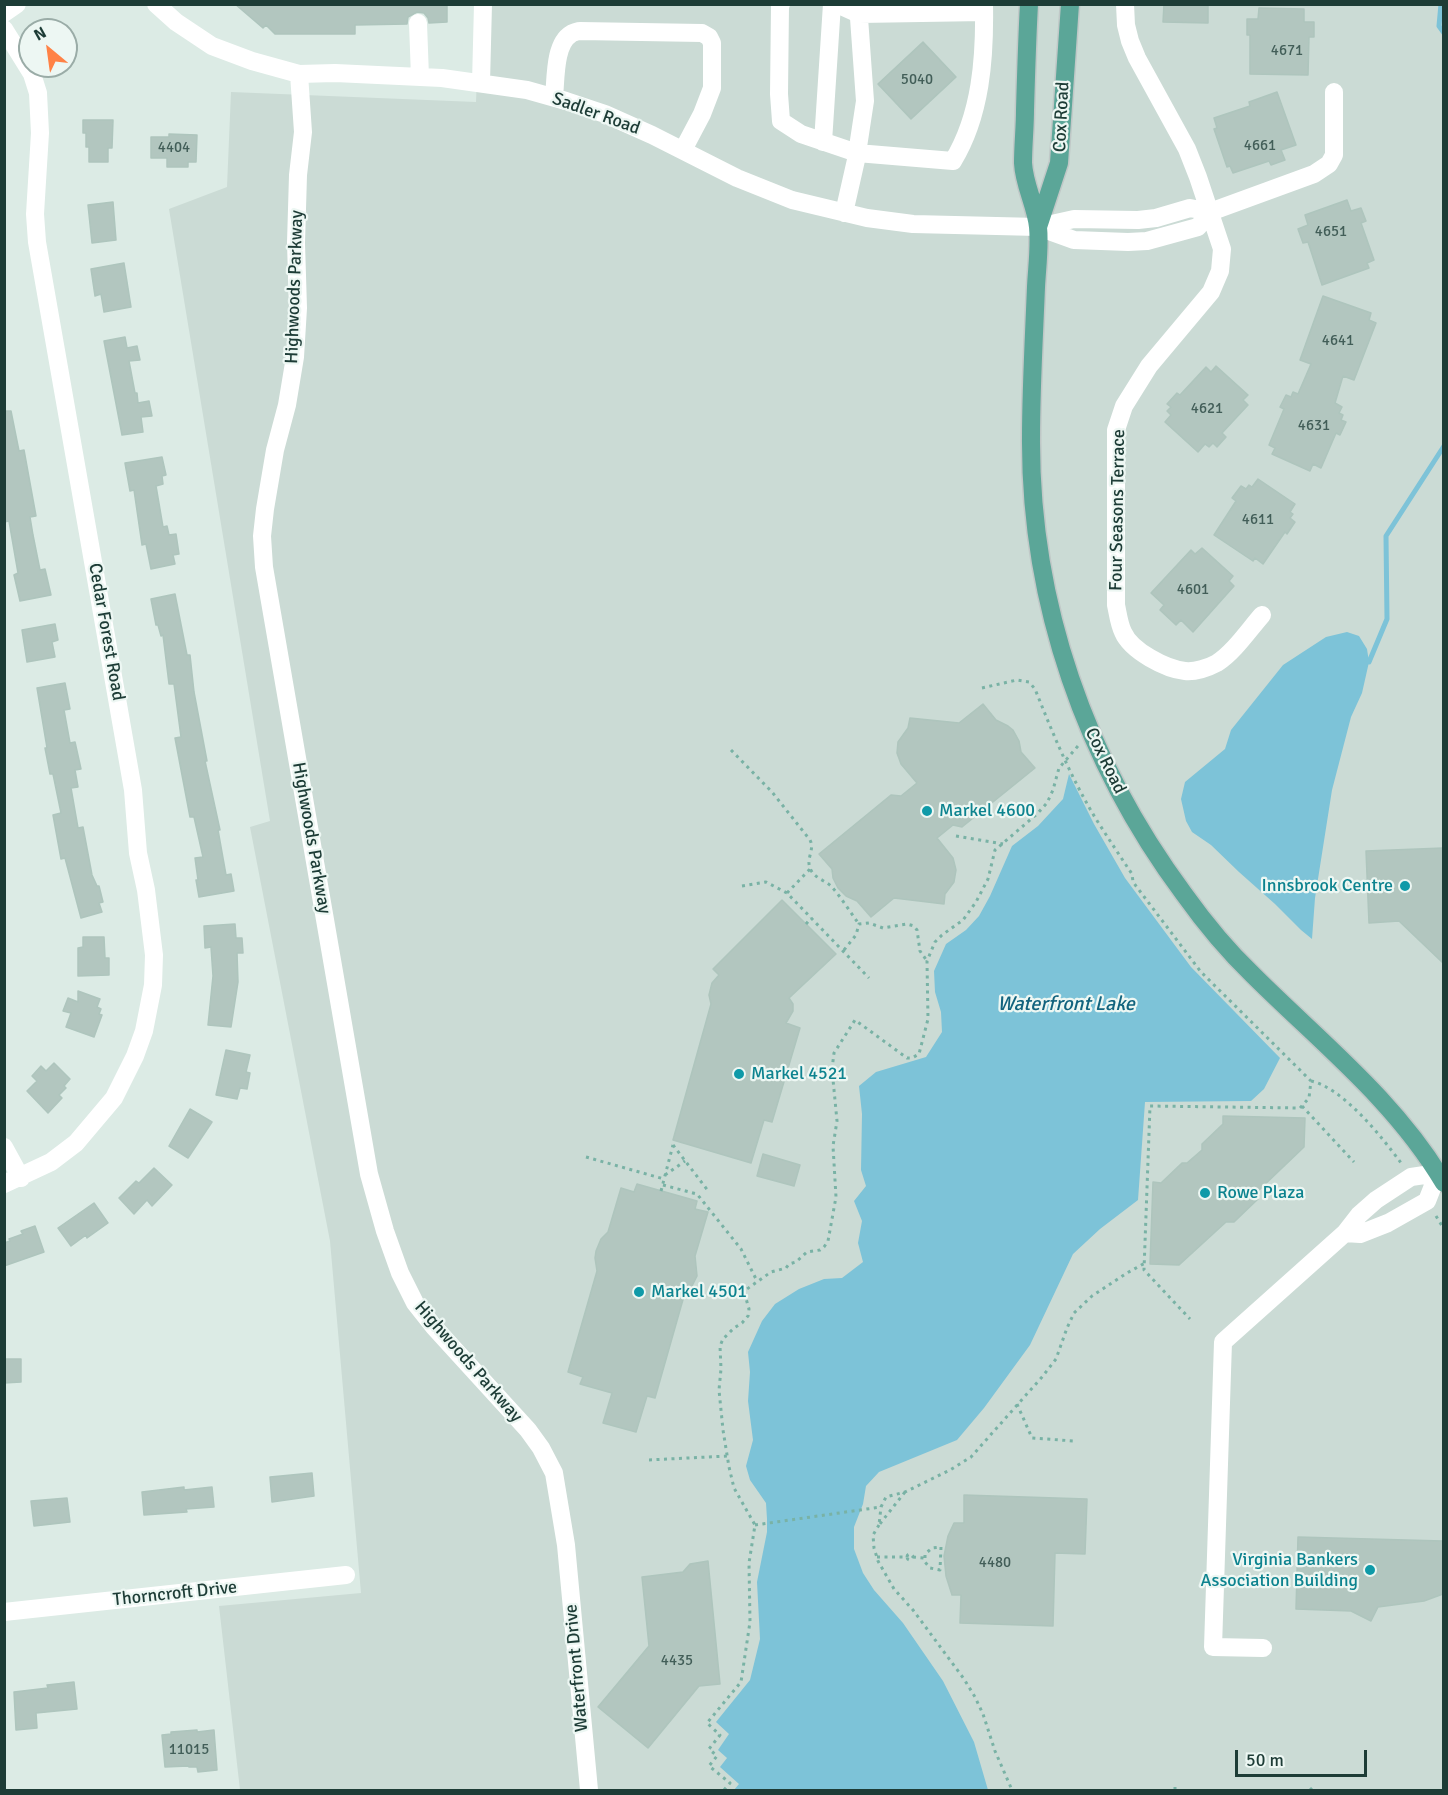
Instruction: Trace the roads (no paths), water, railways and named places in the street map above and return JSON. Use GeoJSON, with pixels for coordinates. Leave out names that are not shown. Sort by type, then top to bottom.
{"type":"FeatureCollection","features":[{"type":"Feature","properties":{"kind":"main road","name":"Cox Road"},"geometry":{"type":"LineString","coordinates":[[1029,4],[1023,166],[1038,227],[1031,412],[1032,494],[1045,580],[1059,643],[1071,683],[1090,732],[1135,821],[1185,896],[1246,968],[1362,1079],[1408,1131],[1442,1175]]}},
{"type":"Feature","properties":{"kind":"main road","name":"Cox Road"},"geometry":{"type":"LineString","coordinates":[[1038,227],[1059,163],[1070,4]]}},
{"type":"Feature","properties":{"kind":"street"},"geometry":{"type":"LineString","coordinates":[[4,13],[17,4]]}},
{"type":"Feature","properties":{"kind":"street","name":"Sadler Road"},"geometry":{"type":"LineString","coordinates":[[156,4],[176,22],[212,46],[252,61],[299,74],[334,73],[442,78],[527,90],[554,98],[605,114],[748,182],[792,200],[844,213],[913,224],[1038,227]]}},
{"type":"Feature","properties":{"kind":"street"},"geometry":{"type":"LineString","coordinates":[[481,83],[483,4]]}},
{"type":"Feature","properties":{"kind":"street"},"geometry":{"type":"LineString","coordinates":[[781,4],[779,94],[781,121],[801,135],[857,153],[953,161],[963,145],[978,98],[985,26],[984,8],[858,9],[837,4]]}},
{"type":"Feature","properties":{"kind":"street"},"geometry":{"type":"LineString","coordinates":[[823,142],[832,4]]}},
{"type":"Feature","properties":{"kind":"street","name":"Four Seasons Terrace"},"geometry":{"type":"LineString","coordinates":[[1125,4],[1126,25],[1130,41],[1187,149],[1222,249],[1220,271],[1211,292],[1149,366],[1124,406],[1116,430],[1116,605],[1123,633],[1131,644],[1145,656],[1187,671],[1202,669],[1225,657],[1262,615]]}},
{"type":"Feature","properties":{"kind":"street"},"geometry":{"type":"LineString","coordinates":[[844,213],[857,153],[865,100],[858,9]]}},
{"type":"Feature","properties":{"kind":"street"},"geometry":{"type":"LineString","coordinates":[[418,23],[420,77]]}},
{"type":"Feature","properties":{"kind":"street","name":"Cedar Forest Road"},"geometry":{"type":"LineString","coordinates":[[4,29],[32,74],[38,93],[40,133],[35,214],[37,242],[133,790],[138,853],[146,890],[154,955],[153,985],[144,1031],[135,1056],[114,1098],[76,1143],[51,1162],[13,1181]]}},
{"type":"Feature","properties":{"kind":"street"},"geometry":{"type":"LineString","coordinates":[[554,98],[558,55],[563,41],[571,33],[601,31],[702,33],[709,37],[712,43],[712,88],[702,114],[682,150]]}},
{"type":"Feature","properties":{"kind":"street","name":"Highwoods Parkway"},"geometry":{"type":"LineString","coordinates":[[299,74],[303,132],[298,175],[296,243],[298,308],[295,347],[287,405],[275,450],[264,509],[262,536],[264,567],[369,1174],[385,1231],[400,1273],[415,1303],[541,1448],[554,1473],[566,1545]]}},
{"type":"Feature","properties":{"kind":"street"},"geometry":{"type":"LineString","coordinates":[[1038,227],[1074,240],[1128,242],[1147,241],[1198,227],[1210,212],[1314,174],[1329,164],[1334,155],[1334,92]]}},
{"type":"Feature","properties":{"kind":"street"},"geometry":{"type":"LineString","coordinates":[[4,1147],[13,1181]]}},
{"type":"Feature","properties":{"kind":"street"},"geometry":{"type":"LineString","coordinates":[[1263,1648],[1213,1647],[1223,1342],[1345,1233],[1359,1215],[1376,1200],[1411,1177],[1442,1175]]}},
{"type":"Feature","properties":{"kind":"street"},"geometry":{"type":"LineString","coordinates":[[1345,1233],[1360,1234],[1388,1223],[1428,1201],[1442,1175]]}},
{"type":"Feature","properties":{"kind":"street","name":"Waterfront Drive"},"geometry":{"type":"LineString","coordinates":[[566,1545],[589,1791]]}},
{"type":"Feature","properties":{"kind":"street","name":"Thorncroft Drive"},"geometry":{"type":"LineString","coordinates":[[4,1612],[346,1575]]}},
{"type":"Feature","properties":{"kind":"water"},"geometry":{"type":"Polygon","coordinates":[[[1347,632],[1359,636],[1367,649],[1369,662],[1362,693],[1351,717],[1332,790],[1315,898],[1312,939],[1211,845],[1192,832],[1186,821],[1181,799],[1185,782],[1225,749],[1231,730],[1283,665],[1326,637],[1347,632]]]}},
{"type":"Feature","properties":{"kind":"water","name":"Waterfront Lake"},"geometry":{"type":"Polygon","coordinates":[[[1069,774],[1125,878],[1191,967],[1280,1058],[1264,1089],[1251,1101],[1145,1102],[1138,1200],[1100,1229],[1073,1254],[1030,1345],[984,1408],[957,1440],[879,1472],[866,1486],[863,1504],[854,1527],[854,1549],[863,1573],[874,1590],[903,1623],[943,1681],[974,1742],[988,1790],[734,1790],[739,1784],[720,1767],[727,1758],[718,1750],[729,1734],[716,1722],[750,1680],[760,1639],[757,1582],[767,1532],[766,1503],[750,1480],[746,1466],[753,1440],[748,1401],[750,1372],[748,1352],[762,1321],[775,1304],[799,1289],[824,1279],[842,1278],[863,1262],[858,1243],[862,1221],[854,1201],[866,1186],[861,1170],[862,1114],[859,1086],[876,1072],[926,1057],[942,1032],[934,971],[946,944],[966,930],[979,916],[1012,846],[1038,826],[1063,799],[1069,774]]]}},
{"type":"Feature","properties":{"kind":"waterway"},"geometry":{"type":"LineString","coordinates":[[1441,4],[1439,26],[1444,33]]}},
{"type":"Feature","properties":{"kind":"waterway"},"geometry":{"type":"LineString","coordinates":[[1369,662],[1387,619],[1386,536],[1444,446]]}},
{"type":"Feature","properties":{"kind":"place","name":"Markel 4600"},"geometry":{"type":"Point","coordinates":[927,811]}},
{"type":"Feature","properties":{"kind":"place","name":"Innsbrook Centre"},"geometry":{"type":"Point","coordinates":[1405,886]}},
{"type":"Feature","properties":{"kind":"place","name":"Markel 4521"},"geometry":{"type":"Point","coordinates":[739,1074]}},
{"type":"Feature","properties":{"kind":"place","name":"Rowe Plaza"},"geometry":{"type":"Point","coordinates":[1205,1193]}},
{"type":"Feature","properties":{"kind":"place","name":"Markel 4501"},"geometry":{"type":"Point","coordinates":[639,1292]}},
{"type":"Feature","properties":{"kind":"place","name":"Virginia Bankers Association Building"},"geometry":{"type":"Point","coordinates":[1370,1570]}}]}
